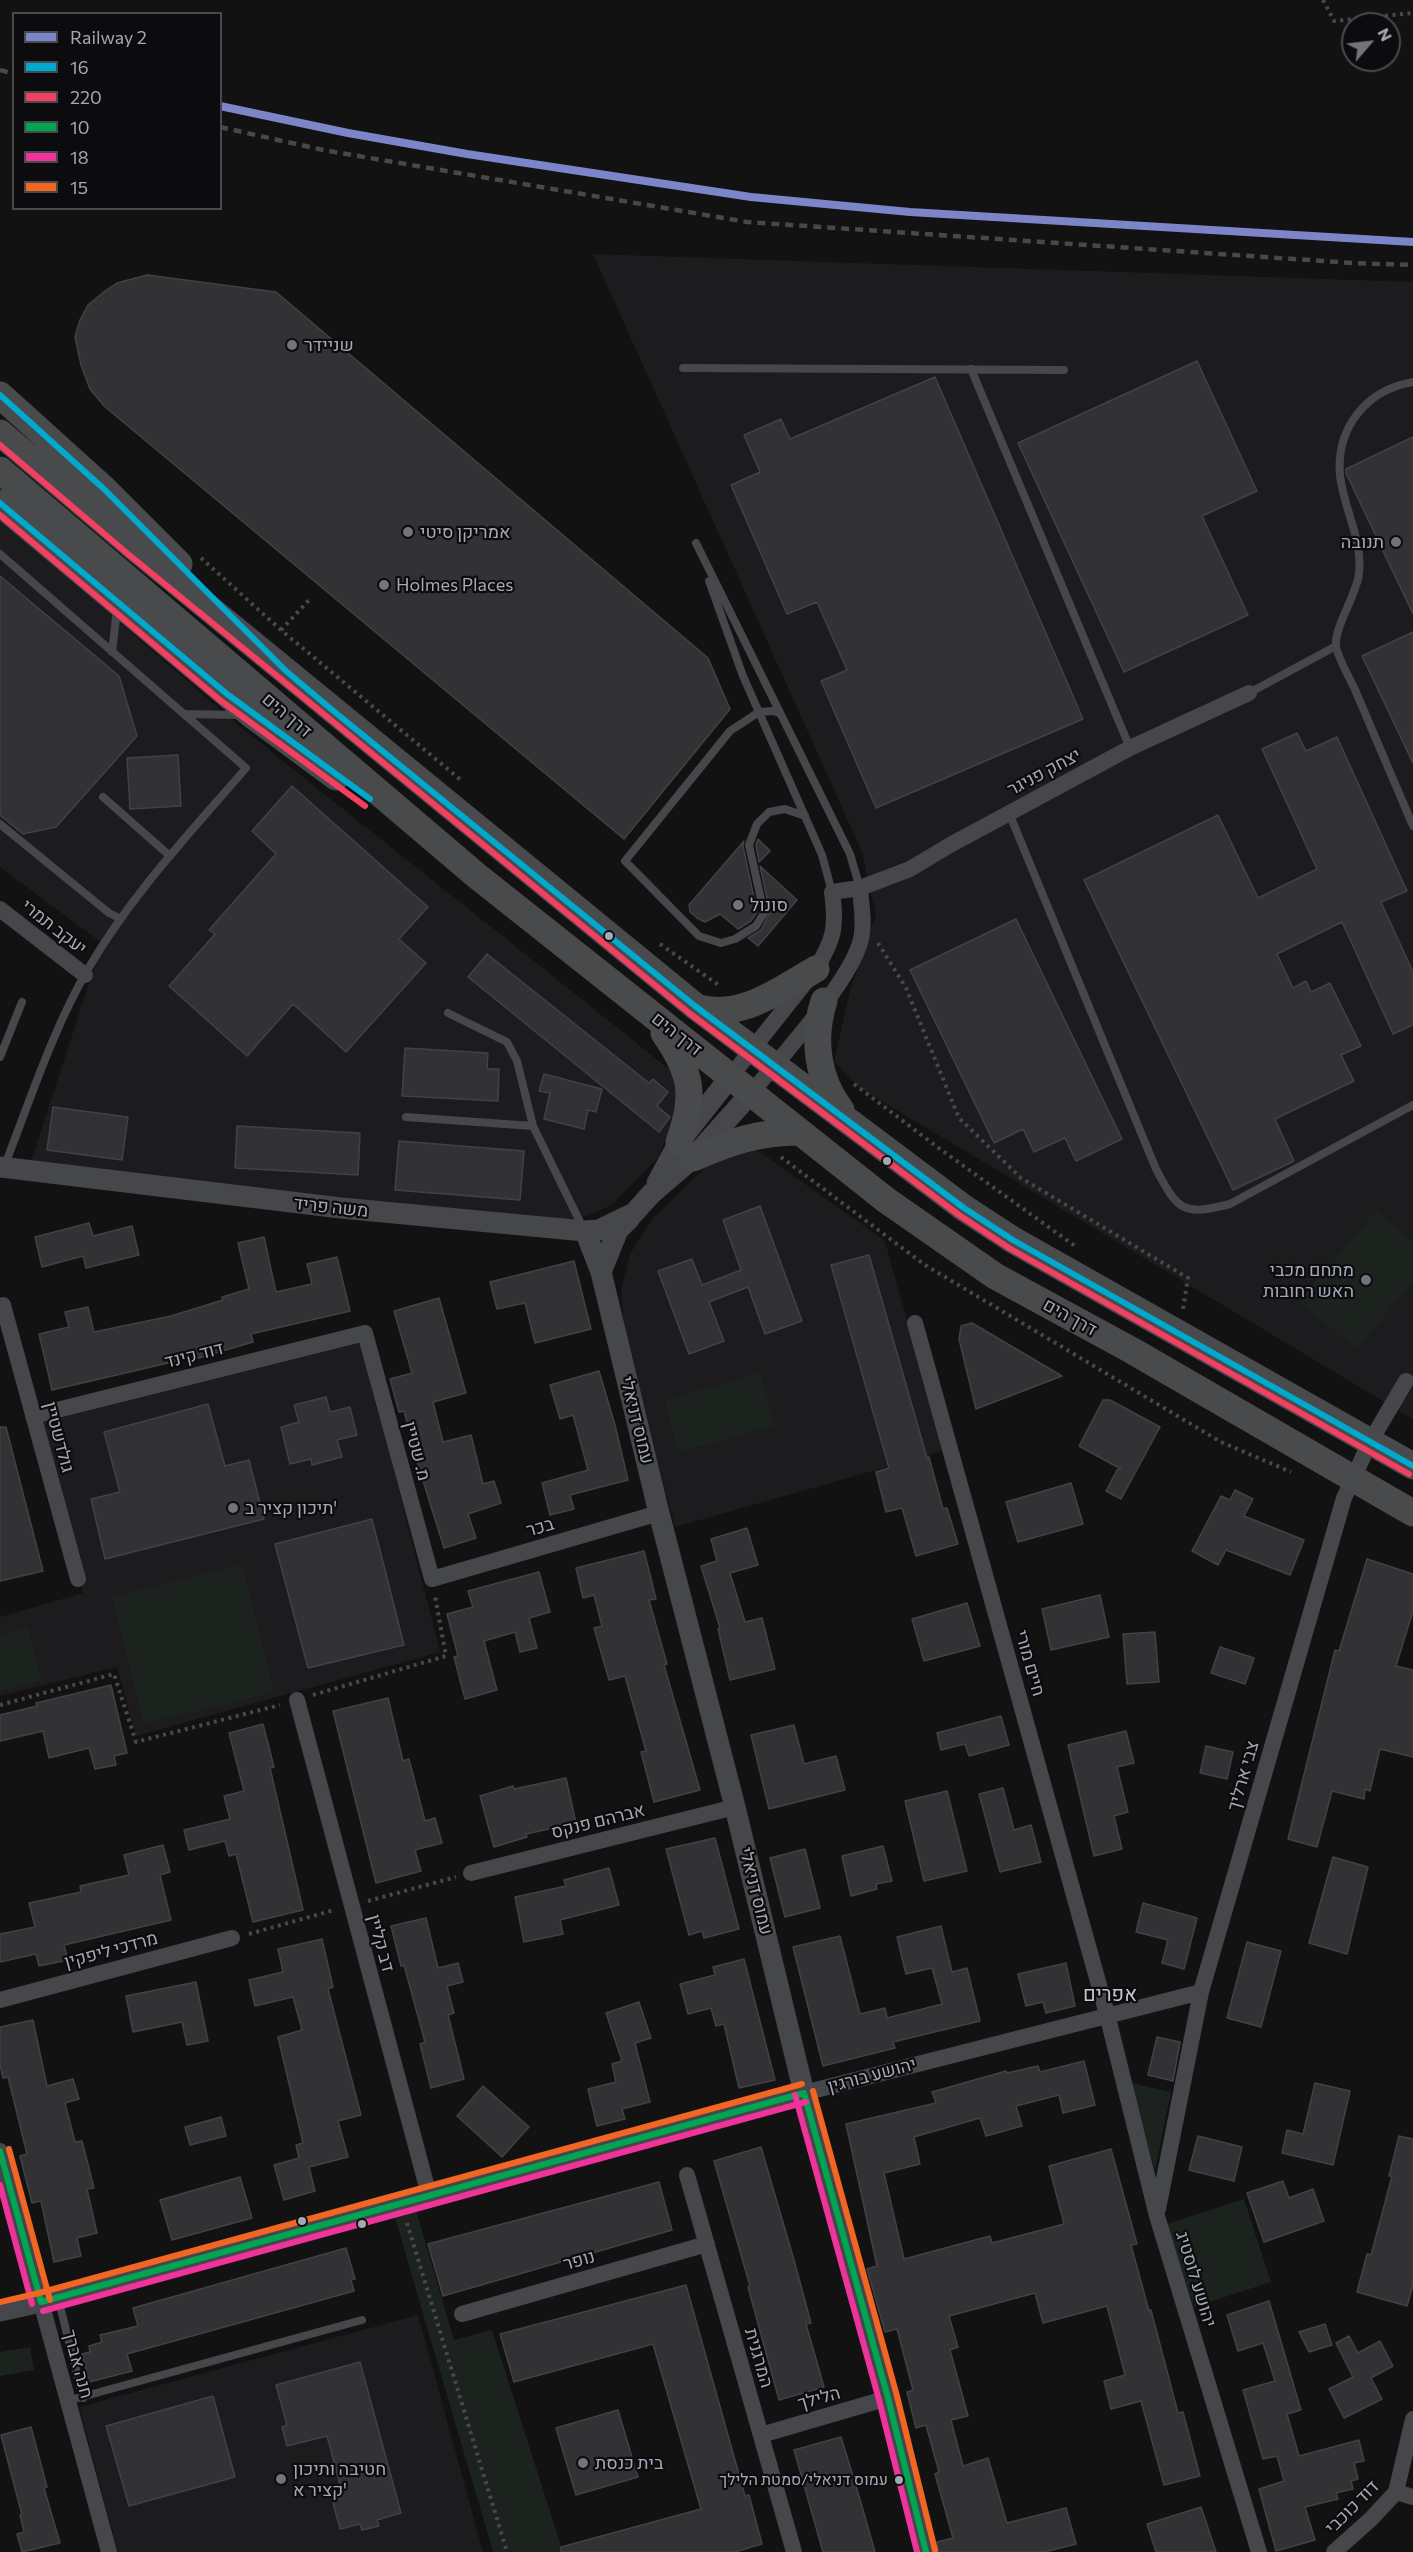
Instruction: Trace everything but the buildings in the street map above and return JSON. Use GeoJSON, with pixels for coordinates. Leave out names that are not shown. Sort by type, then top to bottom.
{"type":"FeatureCollection","features":[{"type":"Feature","properties":{"kind":"main road"},"geometry":{"type":"LineString","coordinates":[[0,395],[104,489],[286,671]]}},
{"type":"Feature","properties":{"kind":"main road","name":"דרך הים"},"geometry":{"type":"LineString","coordinates":[[0,433],[134,547],[695,1006],[964,1208],[1013,1240],[1413,1466]]}},
{"type":"Feature","properties":{"kind":"main road","name":"דרך הים"},"geometry":{"type":"LineString","coordinates":[[0,470],[477,876],[886,1200],[995,1276],[1131,1350],[1413,1513]]}},
{"type":"Feature","properties":{"kind":"main road"},"geometry":{"type":"LineString","coordinates":[[0,503],[252,715],[320,766],[399,819],[477,876]]}},
{"type":"Feature","properties":{"kind":"main road"},"geometry":{"type":"LineString","coordinates":[[695,1006],[710,1011],[745,1006],[770,996],[816,969]]}},
{"type":"Feature","properties":{"kind":"main road"},"geometry":{"type":"LineString","coordinates":[[824,1002],[818,1027],[822,1071],[834,1101],[851,1123]]}},
{"type":"Feature","properties":{"kind":"main road"},"geometry":{"type":"LineString","coordinates":[[652,1015],[680,1057],[687,1076],[690,1107],[686,1150],[773,1132],[799,1132]]}},
{"type":"Feature","properties":{"kind":"street","name":"יצחק פניגר"},"geometry":{"type":"LineString","coordinates":[[832,892],[860,888],[910,869],[1130,748],[1249,693]]}},
{"type":"Feature","properties":{"kind":"street"},"geometry":{"type":"LineString","coordinates":[[741,1084],[764,1057],[824,1002],[853,959],[861,942],[863,920],[860,888]]}},
{"type":"Feature","properties":{"kind":"street"},"geometry":{"type":"LineString","coordinates":[[741,1084],[764,1057],[833,936],[835,913],[832,892]]}},
{"type":"Feature","properties":{"kind":"street","name":"יעקב תמרי"},"geometry":{"type":"LineString","coordinates":[[0,909],[85,975]]}},
{"type":"Feature","properties":{"kind":"street","name":"משה פריד"},"geometry":{"type":"LineString","coordinates":[[2,1167],[341,1208],[585,1231],[606,1227],[634,1213],[741,1084]]}},
{"type":"Feature","properties":{"kind":"street"},"geometry":{"type":"LineString","coordinates":[[601,1272],[618,1230],[634,1213]]}},
{"type":"Feature","properties":{"kind":"street","name":"עמוס דניאלי"},"geometry":{"type":"LineString","coordinates":[[585,1231],[601,1272],[804,2093],[888,2398],[926,2552]]}},
{"type":"Feature","properties":{"kind":"street","name":"גולדשטיין"},"geometry":{"type":"LineString","coordinates":[[2,1305],[78,1579]]}},
{"type":"Feature","properties":{"kind":"street","name":"חיים מורי"},"geometry":{"type":"LineString","coordinates":[[915,1323],[1107,2014]]}},
{"type":"Feature","properties":{"kind":"street","name":"דוד קינד"},"geometry":{"type":"LineString","coordinates":[[33,1416],[365,1333]]}},
{"type":"Feature","properties":{"kind":"street","name":"מ. שטיין"},"geometry":{"type":"LineString","coordinates":[[365,1333],[432,1579]]}},
{"type":"Feature","properties":{"kind":"street","name":"צבי ארליך"},"geometry":{"type":"LineString","coordinates":[[1157,2216],[1201,1992],[1344,1498],[1370,1442],[1410,1383]]}},
{"type":"Feature","properties":{"kind":"street","name":"בכר"},"geometry":{"type":"LineString","coordinates":[[432,1579],[659,1513]]}},
{"type":"Feature","properties":{"kind":"street","name":"דב קליין"},"geometry":{"type":"LineString","coordinates":[[297,1700],[429,2195]]}},
{"type":"Feature","properties":{"kind":"street","name":"אברהם פנקס"},"geometry":{"type":"LineString","coordinates":[[471,1873],[735,1807]]}},
{"type":"Feature","properties":{"kind":"street","name":"מרדכי ליפקין"},"geometry":{"type":"LineString","coordinates":[[0,2000],[232,1938]]}},
{"type":"Feature","properties":{"kind":"street"},"geometry":{"type":"LineString","coordinates":[[1107,2014],[1201,1992]]}},
{"type":"Feature","properties":{"kind":"street","name":"יהושע בורגין"},"geometry":{"type":"LineString","coordinates":[[0,2311],[50,2300],[804,2093],[1107,2014]]}},
{"type":"Feature","properties":{"kind":"street","name":"יהושע לוסטיג"},"geometry":{"type":"LineString","coordinates":[[1107,2014],[1157,2216],[1259,2552]]}},
{"type":"Feature","properties":{"kind":"street","name":"חנה אברך"},"geometry":{"type":"LineString","coordinates":[[0,2151],[50,2300],[109,2552]]}},
{"type":"Feature","properties":{"kind":"street","name":"המרגנית"},"geometry":{"type":"LineString","coordinates":[[687,2175],[794,2552]]}},
{"type":"Feature","properties":{"kind":"street","name":"נופר"},"geometry":{"type":"LineString","coordinates":[[462,2314],[706,2244]]}},
{"type":"Feature","properties":{"kind":"street","name":"הלילך"},"geometry":{"type":"LineString","coordinates":[[761,2435],[888,2398]]}},
{"type":"Feature","properties":{"kind":"street","name":"דוד כוכבי"},"geometry":{"type":"LineString","coordinates":[[1334,2552],[1371,2519],[1396,2492],[1413,2419]]}},
{"type":"Feature","properties":{"kind":"street"},"geometry":{"type":"LineString","coordinates":[[1396,2492],[1413,2497]]}},
{"type":"Feature","properties":{"kind":"lane"},"geometry":{"type":"LineString","coordinates":[[683,368],[1064,370]]}},
{"type":"Feature","properties":{"kind":"lane"},"geometry":{"type":"LineString","coordinates":[[971,369],[1130,748]]}},
{"type":"Feature","properties":{"kind":"lane"},"geometry":{"type":"LineString","coordinates":[[1413,382],[1379,393],[1360,409],[1348,424],[1341,450],[1340,476],[1353,527],[1359,574],[1344,613],[1336,646],[1413,826]]}},
{"type":"Feature","properties":{"kind":"lane"},"geometry":{"type":"LineString","coordinates":[[832,892],[822,855],[743,676],[696,543],[850,854],[860,888]]}},
{"type":"Feature","properties":{"kind":"lane"},"geometry":{"type":"LineString","coordinates":[[0,554],[246,768],[170,856],[120,919],[85,975],[66,1009],[2,1167]]}},
{"type":"Feature","properties":{"kind":"lane"},"geometry":{"type":"LineString","coordinates":[[112,652],[118,603]]}},
{"type":"Feature","properties":{"kind":"lane"},"geometry":{"type":"LineString","coordinates":[[1249,693],[1336,646]]}},
{"type":"Feature","properties":{"kind":"lane"},"geometry":{"type":"LineString","coordinates":[[779,713],[759,712],[730,731],[625,861],[699,936],[721,943],[735,939],[756,926],[764,912],[749,844],[757,824],[769,812],[785,809],[805,816]]}},
{"type":"Feature","properties":{"kind":"lane"},"geometry":{"type":"LineString","coordinates":[[184,714],[252,715]]}},
{"type":"Feature","properties":{"kind":"lane"},"geometry":{"type":"LineString","coordinates":[[103,797],[170,856]]}},
{"type":"Feature","properties":{"kind":"lane"},"geometry":{"type":"LineString","coordinates":[[1009,813],[1156,1169],[1171,1197],[1186,1209],[1203,1211],[1230,1204],[1413,1105]]}},
{"type":"Feature","properties":{"kind":"lane"},"geometry":{"type":"LineString","coordinates":[[0,824],[109,913],[120,919]]}},
{"type":"Feature","properties":{"kind":"lane"},"geometry":{"type":"LineString","coordinates":[[0,1057],[22,1002]]}},
{"type":"Feature","properties":{"kind":"lane"},"geometry":{"type":"LineString","coordinates":[[448,1013],[507,1042],[517,1062],[533,1126],[585,1231]]}},
{"type":"Feature","properties":{"kind":"lane"},"geometry":{"type":"LineString","coordinates":[[406,1117],[533,1126]]}},
{"type":"Feature","properties":{"kind":"lane"},"geometry":{"type":"LineString","coordinates":[[75,2399],[362,2320]]}},
{"type":"Feature","properties":{"kind":"path"},"geometry":{"type":"LineString","coordinates":[[1323,0],[1334,21],[1413,13]]}},
{"type":"Feature","properties":{"kind":"path"},"geometry":{"type":"LineString","coordinates":[[281,630],[309,600]]}},
{"type":"Feature","properties":{"kind":"path"},"geometry":{"type":"LineString","coordinates":[[863,920],[906,988],[959,1118],[1022,1178],[1188,1278],[1182,1314]]}},
{"type":"Feature","properties":{"kind":"path"},"geometry":{"type":"LineString","coordinates":[[0,1705],[114,1674],[136,1742],[297,1700],[446,1656],[432,1579]]}},
{"type":"Feature","properties":{"kind":"path"},"geometry":{"type":"LineString","coordinates":[[401,2204],[507,2552]]}},
{"type":"Feature","properties":{"kind":"shaded area"},"geometry":{"type":"Polygon","coordinates":[[[593,254],[1413,282],[1413,1419],[858,1087],[834,1061],[850,991],[876,915],[862,852],[593,254]]]}},
{"type":"Feature","properties":{"kind":"shaded area"},"geometry":{"type":"Polygon","coordinates":[[[0,519],[238,725],[679,1077],[681,1100],[658,1158],[612,1205],[568,1223],[30,1165],[102,943],[0,867],[0,519]]]}},
{"type":"Feature","properties":{"kind":"shaded area"},"geometry":{"type":"Polygon","coordinates":[[[756,1149],[885,1241],[943,1451],[675,1527],[624,1329],[621,1290],[630,1254],[653,1218],[721,1152],[756,1149]]]}},
{"type":"Feature","properties":{"kind":"shaded area"},"geometry":{"type":"Polygon","coordinates":[[[1376,1211],[1413,1243],[1413,1283],[1356,1349],[1299,1301],[1376,1211]]]}},
{"type":"Feature","properties":{"kind":"shaded area","name":"תיכון קציר ב'"},"geometry":{"type":"Polygon","coordinates":[[[361,1340],[440,1652],[136,1736],[117,1667],[0,1696],[0,1617],[83,1593],[40,1422],[361,1340]]]}},
{"type":"Feature","properties":{"kind":"shaded area"},"geometry":{"type":"Polygon","coordinates":[[[761,1373],[775,1426],[678,1452],[664,1400],[761,1373]]]}},
{"type":"Feature","properties":{"kind":"shaded area"},"geometry":{"type":"Polygon","coordinates":[[[242,1565],[274,1692],[144,1724],[112,1597],[242,1565]]]}},
{"type":"Feature","properties":{"kind":"shaded area"},"geometry":{"type":"Polygon","coordinates":[[[29,1627],[41,1681],[0,1691],[0,1634],[29,1627]]]}},
{"type":"Feature","properties":{"kind":"shaded area"},"geometry":{"type":"Polygon","coordinates":[[[1131,2083],[1171,2092],[1155,2171],[1131,2083]]]}},
{"type":"Feature","properties":{"kind":"shaded area"},"geometry":{"type":"Polygon","coordinates":[[[1244,2199],[1271,2282],[1194,2307],[1167,2224],[1244,2199]]]}},
{"type":"Feature","properties":{"kind":"shaded area"},"geometry":{"type":"Polygon","coordinates":[[[415,2207],[454,2340],[492,2330],[563,2552],[493,2552],[393,2211],[415,2207]]]}},
{"type":"Feature","properties":{"kind":"shaded area","name":"חטיבה ותיכון קציר א'"},"geometry":{"type":"Polygon","coordinates":[[[418,2315],[483,2552],[118,2552],[79,2407],[418,2315]]]}},
{"type":"Feature","properties":{"kind":"shaded area"},"geometry":{"type":"Polygon","coordinates":[[[30,2347],[34,2370],[0,2376],[0,2352],[30,2347]]]}},
{"type":"Feature","properties":{"kind":"railway"},"geometry":{"type":"LineString","coordinates":[[0,70],[12,73]]}},
{"type":"Feature","properties":{"kind":"railway"},"geometry":{"type":"LineString","coordinates":[[222,127],[323,150],[747,222],[1353,263],[1413,265]]}},
{"type":"Feature","properties":{"kind":"rail line","name":"2"},"geometry":{"type":"LineString","coordinates":[[222,106],[348,133],[467,154],[751,197],[910,212],[1413,242]]}},
{"type":"Feature","properties":{"kind":"transit line","name":"16"},"geometry":{"type":"LineString","coordinates":[[0,395],[104,489],[286,671],[695,1006],[964,1208],[1013,1240],[1413,1466]]}},
{"type":"Feature","properties":{"kind":"transit line","name":"220"},"geometry":{"type":"LineString","coordinates":[[0,445],[128,554],[689,1013],[959,1215],[1009,1248],[1409,1474]]}},
{"type":"Feature","properties":{"kind":"transit line","name":"16"},"geometry":{"type":"LineString","coordinates":[[0,503],[227,694],[370,799]]}},
{"type":"Feature","properties":{"kind":"transit line","name":"220"},"geometry":{"type":"LineString","coordinates":[[0,515],[221,701],[365,806]]}},
{"type":"Feature","properties":{"kind":"transit line","name":"15"},"geometry":{"type":"LineString","coordinates":[[0,2302],[802,2084]]}},
{"type":"Feature","properties":{"kind":"transit line","name":"15"},"geometry":{"type":"LineString","coordinates":[[813,2091],[897,2396],[935,2550]]}},
{"type":"Feature","properties":{"kind":"transit line","name":"10"},"geometry":{"type":"LineString","coordinates":[[804,2093],[888,2398],[926,2552]]}},
{"type":"Feature","properties":{"kind":"transit line","name":"10"},"geometry":{"type":"LineString","coordinates":[[41,2302],[804,2093]]}},
{"type":"Feature","properties":{"kind":"transit line","name":"18"},"geometry":{"type":"LineString","coordinates":[[795,2095],[879,2400],[917,2552]]}},
{"type":"Feature","properties":{"kind":"transit line","name":"18"},"geometry":{"type":"LineString","coordinates":[[43,2311],[806,2102]]}},
{"type":"Feature","properties":{"kind":"transit line","name":"15"},"geometry":{"type":"LineString","coordinates":[[9,2149],[50,2300]]}},
{"type":"Feature","properties":{"kind":"transit line","name":"10"},"geometry":{"type":"LineString","coordinates":[[0,2151],[41,2302]]}},
{"type":"Feature","properties":{"kind":"transit line","name":"18"},"geometry":{"type":"LineString","coordinates":[[0,2185],[32,2304]]}},
{"type":"Feature","properties":{"kind":"place","name":"שניידר"},"geometry":{"type":"Point","coordinates":[292,345]}},
{"type":"Feature","properties":{"kind":"place","name":"אמריקן סיטי"},"geometry":{"type":"Point","coordinates":[408,532]}},
{"type":"Feature","properties":{"kind":"place","name":"תנובה"},"geometry":{"type":"Point","coordinates":[1396,542]}},
{"type":"Feature","properties":{"kind":"place","name":"Holmes Places"},"geometry":{"type":"Point","coordinates":[384,585]}},
{"type":"Feature","properties":{"kind":"place","name":"סונול"},"geometry":{"type":"Point","coordinates":[738,905]}},
{"type":"Feature","properties":{"kind":"place","name":"מתחם מכבי האש רחובות"},"geometry":{"type":"Point","coordinates":[1366,1280]}},
{"type":"Feature","properties":{"kind":"place","name":"תיכון קציר ב'"},"geometry":{"type":"Point","coordinates":[233,1508]}},
{"type":"Feature","properties":{"kind":"place","name":"בית כנסת"},"geometry":{"type":"Point","coordinates":[583,2463]}},
{"type":"Feature","properties":{"kind":"place","name":"חטיבה ותיכון קציר א'"},"geometry":{"type":"Point","coordinates":[281,2479]}},
{"type":"Feature","properties":{"kind":"place","name":"עמוס דניאלי/סמטת הלילך"},"geometry":{"type":"Point","coordinates":[899,2480]}},
{"type":"Feature","properties":{"kind":"district","name":"אפרים"},"geometry":{"type":"Point","coordinates":[1110,1994]}}]}
